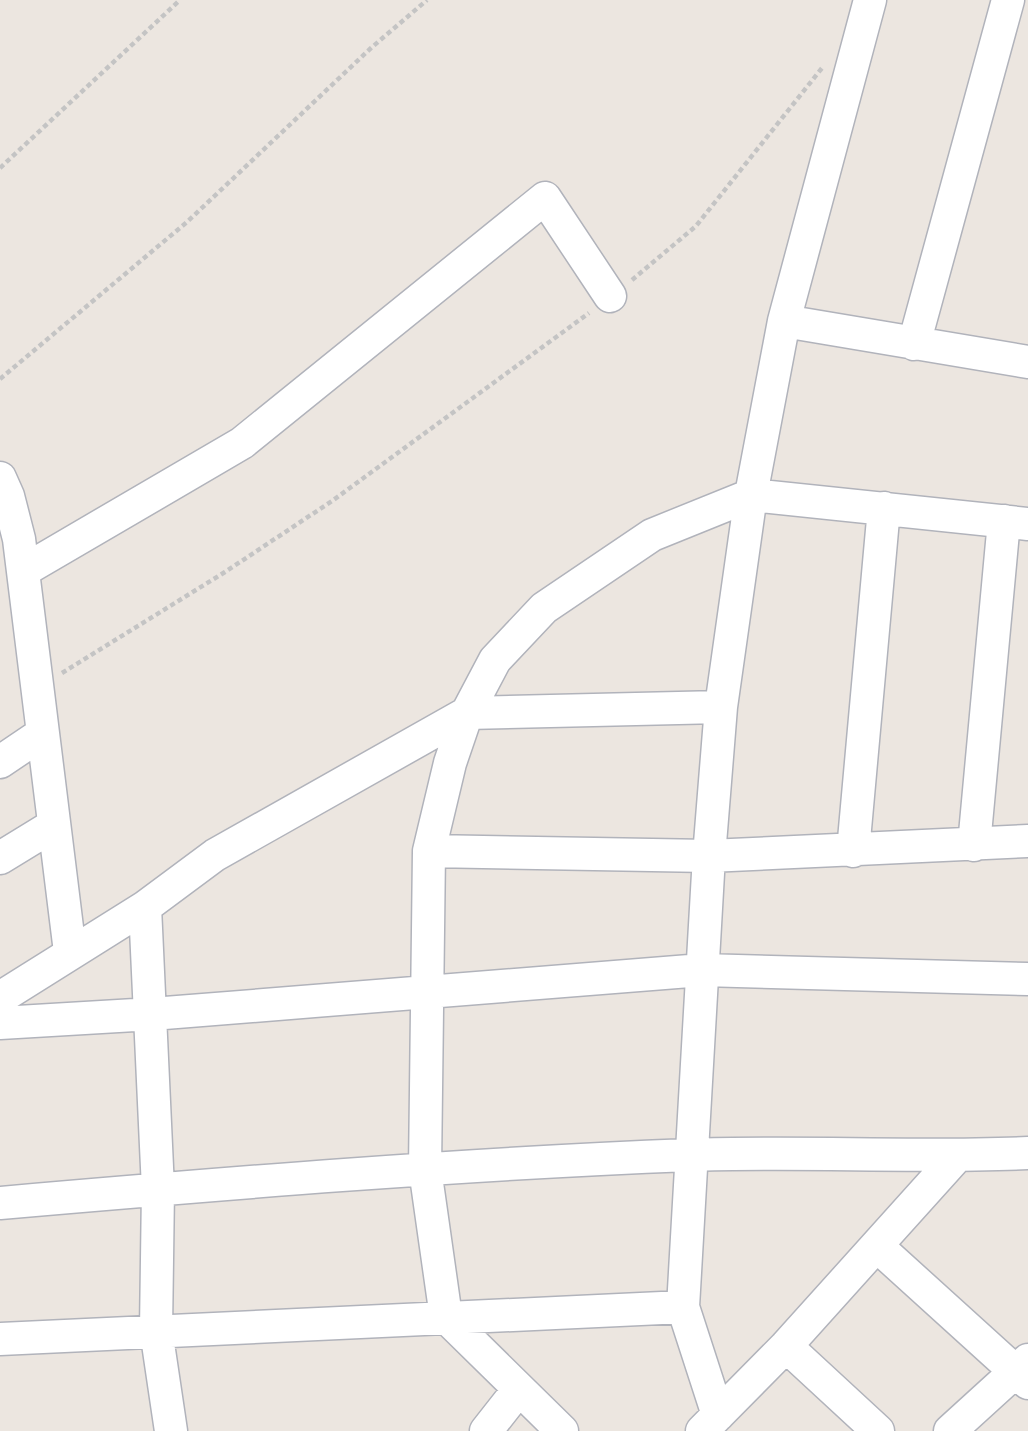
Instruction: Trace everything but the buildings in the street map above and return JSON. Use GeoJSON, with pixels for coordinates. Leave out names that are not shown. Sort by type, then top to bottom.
{"type":"FeatureCollection","features":[{"type":"Feature","properties":{"kind":"street"},"geometry":{"type":"LineString","coordinates":[[710,1423],[683,1307],[709,856],[721,707],[751,495],[783,321],[870,0]]}},
{"type":"Feature","properties":{"kind":"street"},"geometry":{"type":"LineString","coordinates":[[914,344],[1008,0]]}},
{"type":"Feature","properties":{"kind":"street"},"geometry":{"type":"LineString","coordinates":[[23,571],[242,443],[545,198],[610,296]]}},
{"type":"Feature","properties":{"kind":"street"},"geometry":{"type":"LineString","coordinates":[[783,321],[1028,362]]}},
{"type":"Feature","properties":{"kind":"street"},"geometry":{"type":"LineString","coordinates":[[0,478],[17,528],[70,952]]}},
{"type":"Feature","properties":{"kind":"street"},"geometry":{"type":"LineString","coordinates":[[562,1431],[446,1317],[425,1169],[425,993],[429,852],[450,763],[467,713],[495,660],[544,608],[652,536],[751,495],[1016,522],[974,845]]}},
{"type":"Feature","properties":{"kind":"street"},"geometry":{"type":"LineString","coordinates":[[853,851],[884,508]]}},
{"type":"Feature","properties":{"kind":"street"},"geometry":{"type":"LineString","coordinates":[[0,998],[145,907],[215,855],[467,713],[721,707]]}},
{"type":"Feature","properties":{"kind":"street"},"geometry":{"type":"LineString","coordinates":[[0,762],[43,733]]}},
{"type":"Feature","properties":{"kind":"street"},"geometry":{"type":"LineString","coordinates":[[0,858],[54,825]]}},
{"type":"Feature","properties":{"kind":"street"},"geometry":{"type":"LineString","coordinates":[[429,852],[709,856],[1028,841]]}},
{"type":"Feature","properties":{"kind":"street"},"geometry":{"type":"LineString","coordinates":[[145,907],[158,1189],[156,1330],[171,1431]]}},
{"type":"Feature","properties":{"kind":"street"},"geometry":{"type":"LineString","coordinates":[[0,1023],[152,1014],[702,971],[1028,979]]}},
{"type":"Feature","properties":{"kind":"street"},"geometry":{"type":"LineString","coordinates":[[0,1203],[425,1169],[692,1155],[957,1156],[1028,1153]]}},
{"type":"Feature","properties":{"kind":"street"},"geometry":{"type":"LineString","coordinates":[[710,1423],[786,1346],[957,1156]]}},
{"type":"Feature","properties":{"kind":"street"},"geometry":{"type":"LineString","coordinates":[[877,1247],[1023,1371],[950,1431]]}},
{"type":"Feature","properties":{"kind":"street"},"geometry":{"type":"LineString","coordinates":[[0,1339],[683,1307]]}},
{"type":"Feature","properties":{"kind":"street"},"geometry":{"type":"LineString","coordinates":[[786,1346],[878,1431]]}},
{"type":"Feature","properties":{"kind":"street"},"geometry":{"type":"LineString","coordinates":[[486,1431],[519,1390]]}},
{"type":"Feature","properties":{"kind":"path"},"geometry":{"type":"LineString","coordinates":[[0,168],[180,0]]}},
{"type":"Feature","properties":{"kind":"path"},"geometry":{"type":"LineString","coordinates":[[0,379],[187,222],[371,48],[427,0]]}},
{"type":"Feature","properties":{"kind":"path"},"geometry":{"type":"LineString","coordinates":[[37,688],[225,572],[332,501],[610,296],[696,226],[823,67]]}}]}
